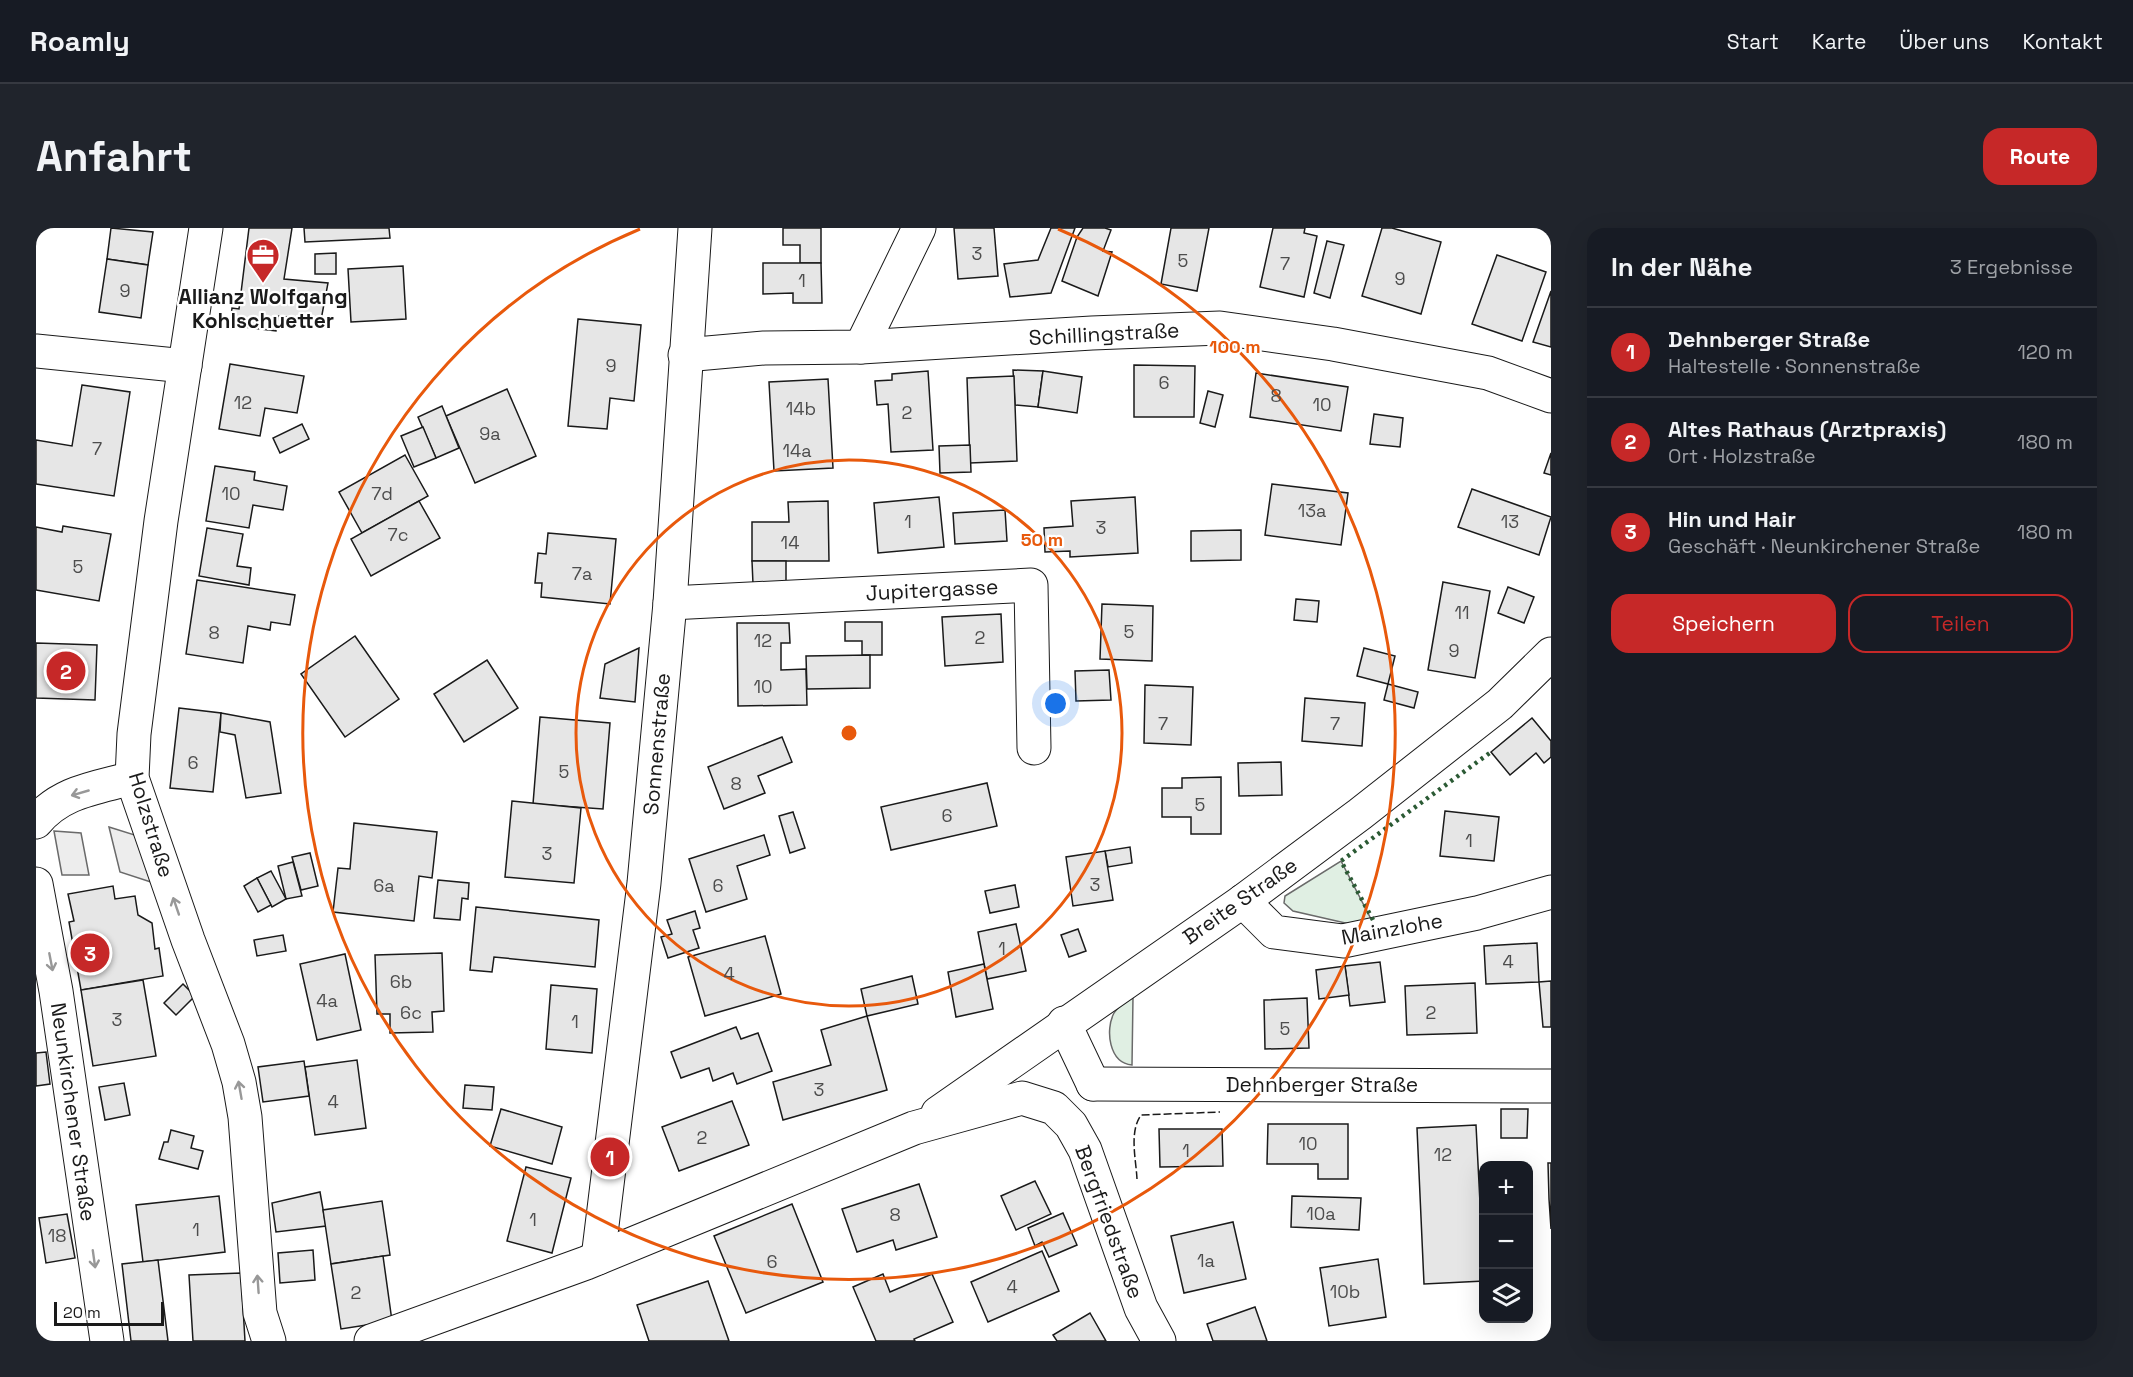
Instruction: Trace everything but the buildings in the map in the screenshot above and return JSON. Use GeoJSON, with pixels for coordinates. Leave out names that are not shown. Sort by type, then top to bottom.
{"type":"FeatureCollection","features":[{"type":"Feature","properties":{"kind":"street","name":"Holzstraße"},"geometry":{"type":"LineString","coordinates":[[206,228],[161,520],[134,734],[132,778],[188,940],[228,1044],[239,1082],[245,1117],[260,1312],[269,1341]]}},
{"type":"Feature","properties":{"kind":"street","name":"Sonnenstraße"},"geometry":{"type":"LineString","coordinates":[[598,1258],[644,883],[670,603],[695,228]]}},
{"type":"Feature","properties":{"kind":"street"},"geometry":{"type":"LineString","coordinates":[[861,347],[919,228]]}},
{"type":"Feature","properties":{"kind":"street","name":"Schillingstraße"},"geometry":{"type":"LineString","coordinates":[[685,355],[764,348],[861,347],[1220,328],[1334,344],[1488,373],[1551,396]]}},
{"type":"Feature","properties":{"kind":"street"},"geometry":{"type":"LineString","coordinates":[[36,351],[185,366]]}},
{"type":"Feature","properties":{"kind":"street","name":"Jupitergasse"},"geometry":{"type":"LineString","coordinates":[[670,603],[1031,585],[1034,748]]}},
{"type":"Feature","properties":{"kind":"street","name":"Breite Straße"},"geometry":{"type":"LineString","coordinates":[[914,1128],[959,1100],[1064,1023],[1243,901],[1360,814],[1500,704],[1551,654]]}},
{"type":"Feature","properties":{"kind":"street"},"geometry":{"type":"LineString","coordinates":[[36,822],[46,809],[62,798],[132,778]]}},
{"type":"Feature","properties":{"kind":"street","name":"Neunkirchener Straße"},"geometry":{"type":"LineString","coordinates":[[36,884],[56,992],[106,1341]]}},
{"type":"Feature","properties":{"kind":"street","name":"Mainzlohe"},"geometry":{"type":"LineString","coordinates":[[1243,901],[1274,932],[1343,941],[1477,913],[1551,892]]}},
{"type":"Feature","properties":{"kind":"street"},"geometry":{"type":"LineString","coordinates":[[1064,1023],[1093,1084],[1071,1125]]}},
{"type":"Feature","properties":{"kind":"street","name":"Dehnberger Straße"},"geometry":{"type":"LineString","coordinates":[[1093,1084],[1551,1086]]}},
{"type":"Feature","properties":{"kind":"street","name":"Bergfriedstraße"},"geometry":{"type":"LineString","coordinates":[[914,1128],[1022,1098],[1054,1108],[1071,1125],[1085,1150],[1141,1308],[1159,1341]]}},
{"type":"Feature","properties":{"kind":"street"},"geometry":{"type":"LineString","coordinates":[[371,1341],[598,1258],[914,1128]]}},
{"type":"Feature","properties":{"kind":"green space"},"geometry":{"type":"Polygon","coordinates":[[[1341,861],[1372,921],[1354,925],[1293,911],[1284,903],[1285,896],[1341,861]]]}},
{"type":"Feature","properties":{"kind":"green space"},"geometry":{"type":"Polygon","coordinates":[[[1133,997],[1132,1065],[1124,1063],[1114,1052],[1111,1045],[1110,1028],[1116,1010],[1133,997]]]}},
{"type":"Feature","properties":{"kind":"shaded area"},"geometry":{"type":"Polygon","coordinates":[[[109,827],[138,836],[157,884],[120,872],[109,827]]]}},
{"type":"Feature","properties":{"kind":"shaded area"},"geometry":{"type":"Polygon","coordinates":[[[54,831],[81,833],[89,875],[62,875],[54,831]]]}},
{"type":"Feature","properties":{"kind":"hedge"},"geometry":{"type":"LineString","coordinates":[[1373,920],[1341,861],[1491,752]]}},
{"type":"Feature","properties":{"kind":"fence"},"geometry":{"type":"LineString","coordinates":[[1137,1179],[1134,1137],[1141,1115],[1220,1112]]}},
{"type":"Feature","properties":{"kind":"place","name":"Allianz Wolfgang Kohlschuetter"},"geometry":{"type":"Point","coordinates":[263,284]}},
{"type":"Feature","properties":{"kind":"place","name":"Altes Rathaus (Arztpraxis)"},"geometry":{"type":"Point","coordinates":[66,671]}},
{"type":"Feature","properties":{"kind":"place","name":"Hin und Hair"},"geometry":{"type":"Point","coordinates":[90,953]}},
{"type":"Feature","properties":{"kind":"place","name":"Dehnberger Straße"},"geometry":{"type":"Point","coordinates":[610,1157]}}]}
